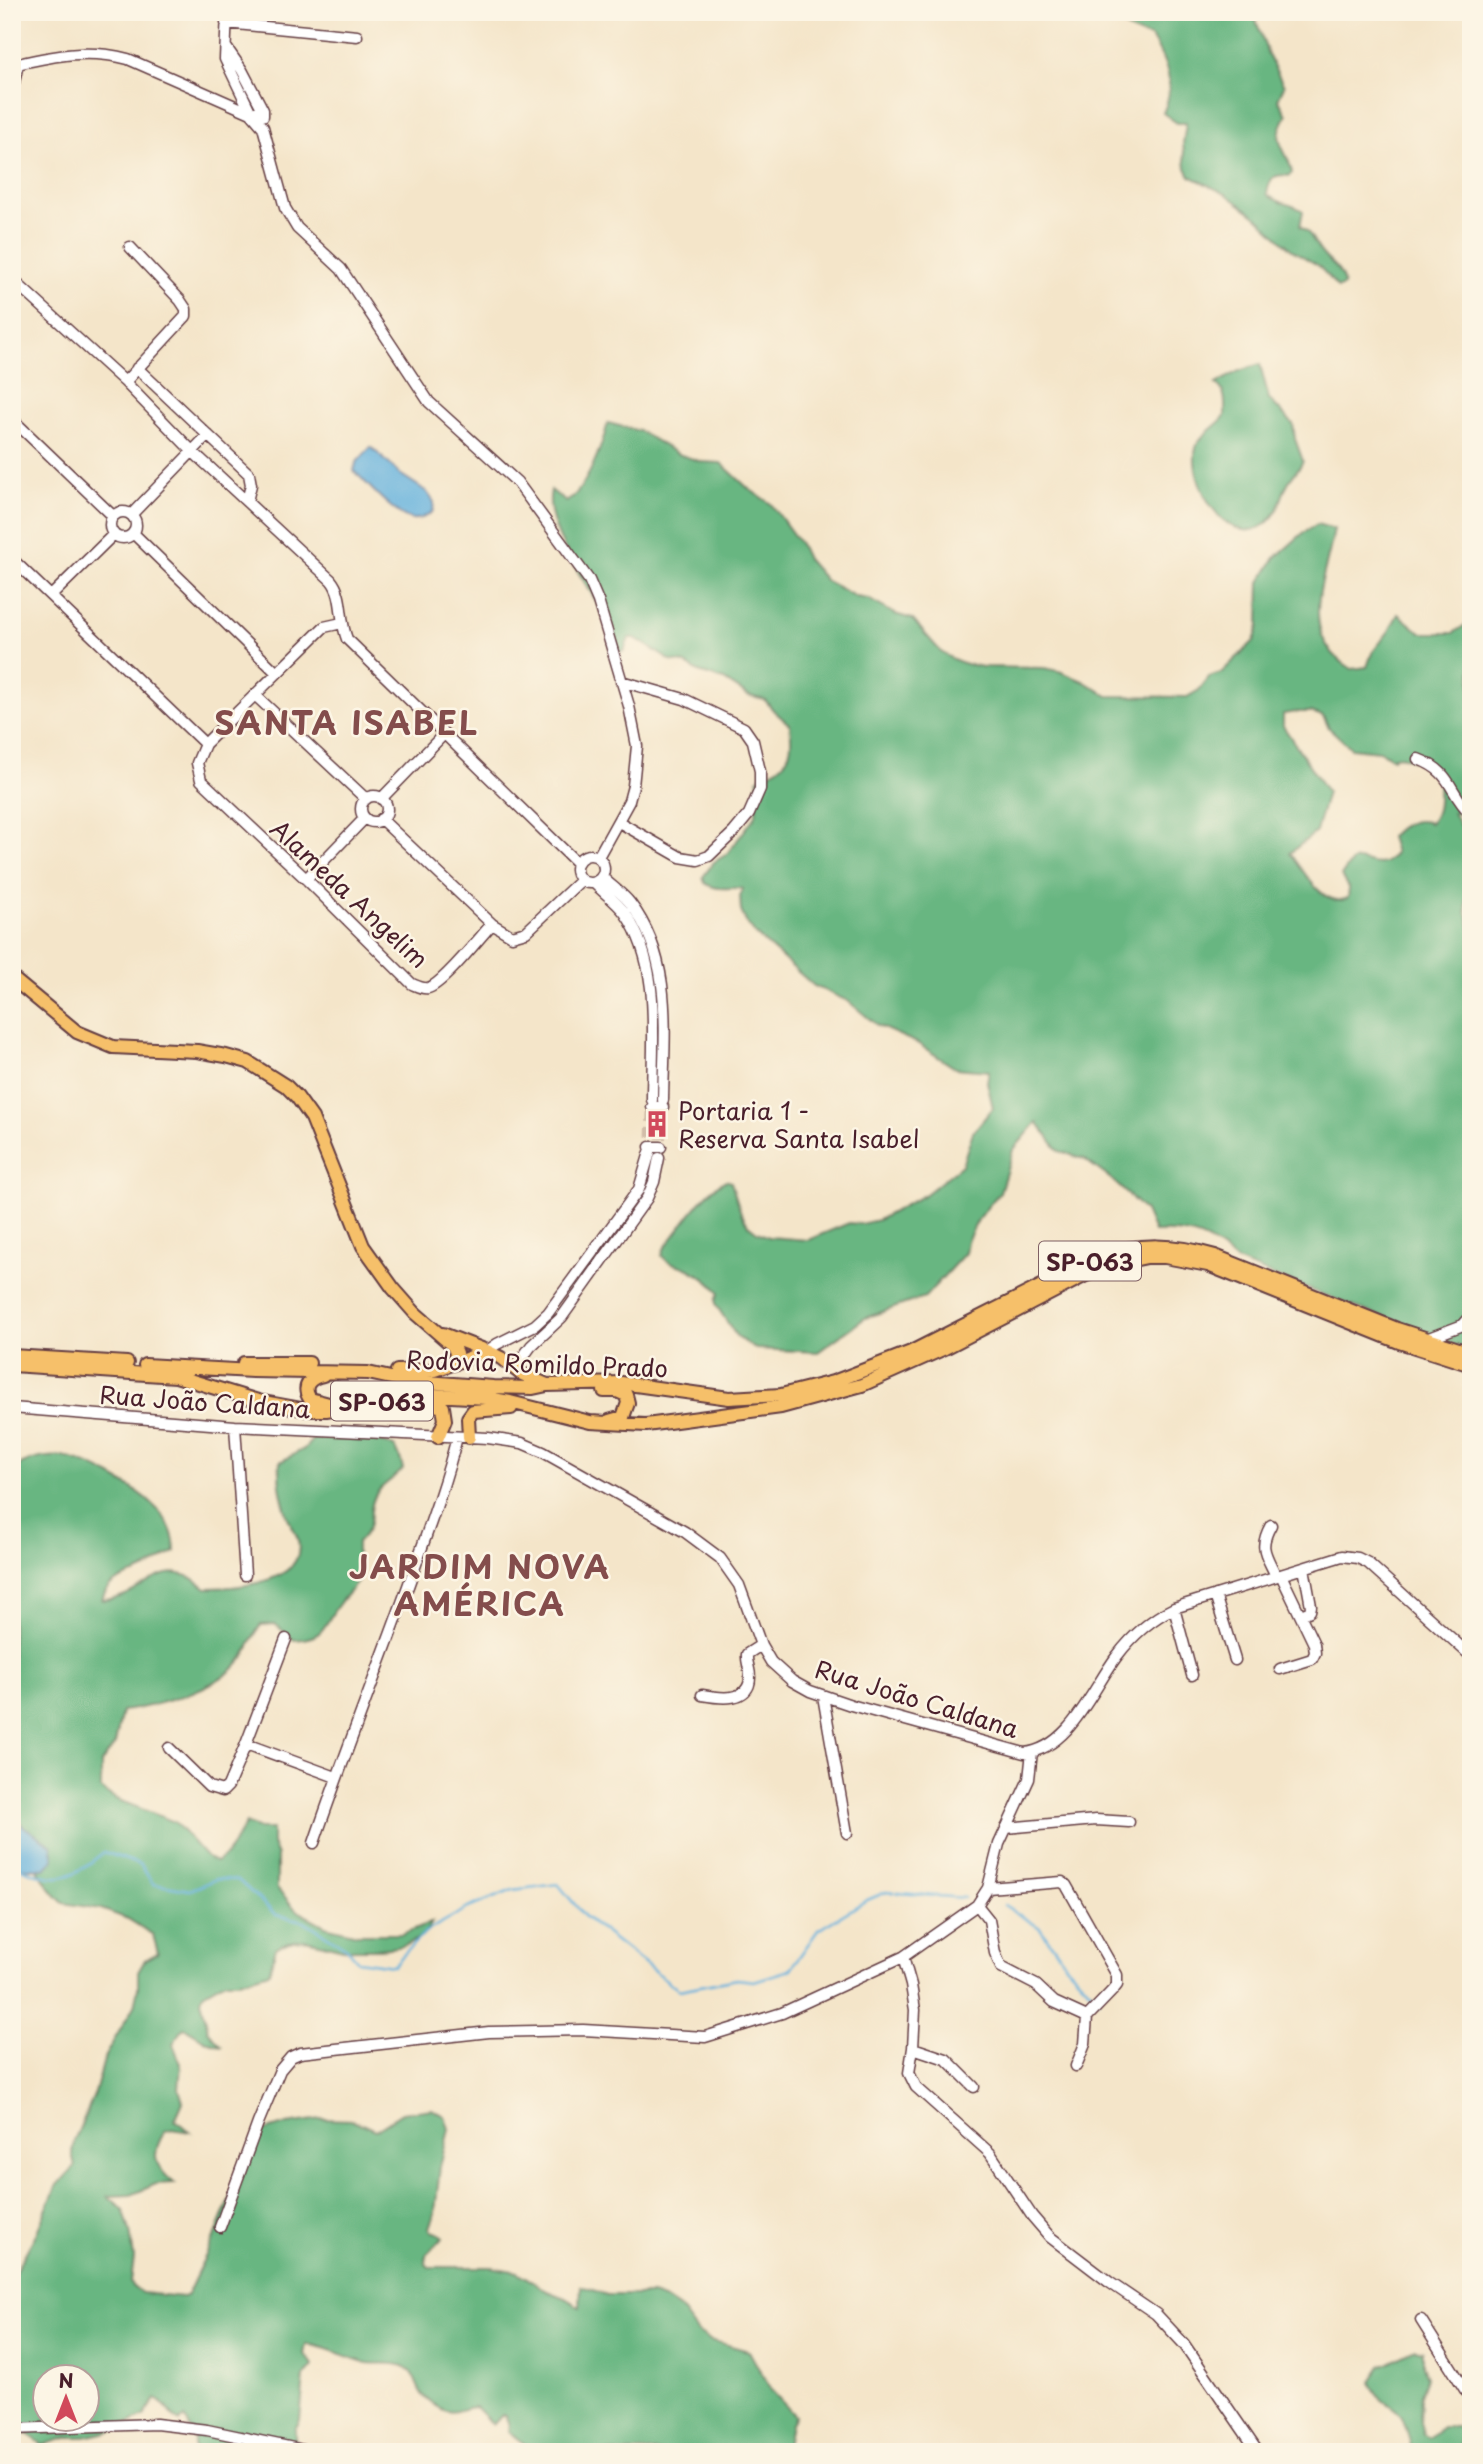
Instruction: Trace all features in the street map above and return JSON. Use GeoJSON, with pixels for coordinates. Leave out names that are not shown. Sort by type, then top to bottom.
{"type":"FeatureCollection","features":[{"type":"Feature","properties":{"kind":"main road"},"geometry":{"type":"LineString","coordinates":[[12,978],[77,1032],[113,1047],[197,1051],[226,1056],[248,1062],[286,1086],[312,1118],[363,1246],[393,1288],[424,1323],[448,1341],[455,1350],[454,1364]]}},
{"type":"Feature","properties":{"kind":"main road","name":"Rodovia Romildo Prado"},"geometry":{"type":"LineString","coordinates":[[12,1356],[252,1371],[373,1371],[400,1380],[493,1387],[533,1388],[547,1385],[621,1383],[744,1398],[781,1395],[807,1390],[866,1371],[911,1352],[1099,1257],[1125,1249],[1153,1246],[1189,1249],[1215,1256],[1426,1339],[1471,1353]]}},
{"type":"Feature","properties":{"kind":"main road","name":"Rodovia Romildo Prado"},"geometry":{"type":"LineString","coordinates":[[12,1365],[176,1376],[258,1401],[307,1410],[326,1410],[433,1395],[487,1398],[581,1420],[646,1425],[781,1407],[862,1385],[905,1367],[1086,1275],[1114,1264],[1147,1257],[1178,1258],[1208,1265],[1400,1346],[1471,1367]]}},
{"type":"Feature","properties":{"kind":"main road"},"geometry":{"type":"LineString","coordinates":[[436,1332],[453,1336],[501,1357],[520,1373],[547,1385],[580,1392],[617,1391],[626,1395],[628,1403],[623,1417],[612,1421],[581,1420],[513,1408],[477,1409],[468,1418],[463,1437]]}},
{"type":"Feature","properties":{"kind":"main road"},"geometry":{"type":"LineString","coordinates":[[12,1350],[196,1361],[330,1364],[373,1371]]}},
{"type":"Feature","properties":{"kind":"main road"},"geometry":{"type":"LineString","coordinates":[[438,1437],[445,1420],[443,1407],[436,1404],[399,1398],[334,1405],[316,1402],[307,1396],[307,1384],[321,1375],[373,1371],[429,1372],[488,1351]]}},
{"type":"Feature","properties":{"kind":"street"},"geometry":{"type":"LineString","coordinates":[[262,127],[251,113],[225,59],[226,18],[357,36]]}},
{"type":"Feature","properties":{"kind":"street"},"geometry":{"type":"LineString","coordinates":[[226,47],[242,70],[262,110],[262,127],[285,208],[297,228],[341,269],[429,402],[517,482],[589,580],[598,601],[635,728],[637,746],[633,786],[619,822],[598,857]]}},
{"type":"Feature","properties":{"kind":"street"},"geometry":{"type":"LineString","coordinates":[[12,92],[15,62],[58,55],[106,54],[128,59],[251,113],[262,110]]}},
{"type":"Feature","properties":{"kind":"street"},"geometry":{"type":"LineString","coordinates":[[125,382],[186,316],[186,309],[130,247]]}},
{"type":"Feature","properties":{"kind":"street"},"geometry":{"type":"LineString","coordinates":[[12,279],[125,382],[192,451],[334,584],[340,598],[342,623],[347,639],[577,863]]}},
{"type":"Feature","properties":{"kind":"street"},"geometry":{"type":"LineString","coordinates":[[137,368],[249,474],[251,485],[247,500]]}},
{"type":"Feature","properties":{"kind":"street"},"geometry":{"type":"LineString","coordinates":[[12,419],[113,516]]}},
{"type":"Feature","properties":{"kind":"street"},"geometry":{"type":"LineString","coordinates":[[131,515],[208,435]]}},
{"type":"Feature","properties":{"kind":"street"},"geometry":{"type":"LineString","coordinates":[[114,534],[110,523],[113,516],[121,512],[131,515]]}},
{"type":"Feature","properties":{"kind":"street"},"geometry":{"type":"LineString","coordinates":[[114,534],[126,537],[132,533],[135,525],[131,515]]}},
{"type":"Feature","properties":{"kind":"street"},"geometry":{"type":"LineString","coordinates":[[132,533],[277,673]]}},
{"type":"Feature","properties":{"kind":"street"},"geometry":{"type":"LineString","coordinates":[[51,596],[114,534]]}},
{"type":"Feature","properties":{"kind":"street"},"geometry":{"type":"LineString","coordinates":[[12,559],[205,744],[324,627],[342,623]]}},
{"type":"Feature","properties":{"kind":"street"},"geometry":{"type":"LineString","coordinates":[[619,822],[680,857],[698,860],[709,856],[734,832],[749,814],[760,789],[760,771],[753,740],[744,728],[684,699],[621,681]]}},
{"type":"Feature","properties":{"kind":"street"},"geometry":{"type":"LineString","coordinates":[[256,696],[366,799]]}},
{"type":"Feature","properties":{"kind":"street"},"geometry":{"type":"LineString","coordinates":[[381,799],[444,734]]}},
{"type":"Feature","properties":{"kind":"street","name":"Alameda Angelim"},"geometry":{"type":"LineString","coordinates":[[205,744],[197,763],[197,772],[209,790],[306,879],[412,984],[419,988],[432,987],[439,983],[492,924]]}},
{"type":"Feature","properties":{"kind":"street"},"geometry":{"type":"LineString","coordinates":[[1418,759],[1436,767],[1446,776],[1461,804],[1471,814]]}},
{"type":"Feature","properties":{"kind":"street"},"geometry":{"type":"LineString","coordinates":[[374,796],[381,799],[386,809],[381,819],[373,821],[365,818],[361,810],[366,799],[374,796]]}},
{"type":"Feature","properties":{"kind":"street"},"geometry":{"type":"LineString","coordinates":[[306,879],[365,818]]}},
{"type":"Feature","properties":{"kind":"street"},"geometry":{"type":"LineString","coordinates":[[381,819],[492,924],[512,936],[521,935],[580,880],[598,880]]}},
{"type":"Feature","properties":{"kind":"street"},"geometry":{"type":"LineString","coordinates":[[580,880],[576,872],[577,863],[584,856],[598,857]]}},
{"type":"Feature","properties":{"kind":"street"},"geometry":{"type":"LineString","coordinates":[[598,857],[605,869],[598,880]]}},
{"type":"Feature","properties":{"kind":"street"},"geometry":{"type":"LineString","coordinates":[[598,880],[625,913],[643,950],[652,1003],[657,1104]]}},
{"type":"Feature","properties":{"kind":"street"},"geometry":{"type":"LineString","coordinates":[[488,1351],[535,1325],[556,1303],[639,1189],[655,1151],[654,1182],[647,1198],[562,1317],[523,1357],[519,1366],[520,1373]]}},
{"type":"Feature","properties":{"kind":"street"},"geometry":{"type":"LineString","coordinates":[[1426,1339],[1463,1325],[1471,1316]]}},
{"type":"Feature","properties":{"kind":"street","name":"Rua João Caldana"},"geometry":{"type":"LineString","coordinates":[[12,1408],[235,1426],[463,1437],[522,1443],[543,1452],[685,1532],[720,1558],[739,1586],[761,1644],[781,1673],[792,1681],[823,1696],[1011,1750],[1032,1752],[1055,1742],[1067,1730],[1118,1654],[1156,1616],[1214,1595],[1342,1556],[1358,1558],[1368,1563],[1471,1656]]}},
{"type":"Feature","properties":{"kind":"street"},"geometry":{"type":"LineString","coordinates":[[235,1426],[245,1575]]}},
{"type":"Feature","properties":{"kind":"street"},"geometry":{"type":"LineString","coordinates":[[314,1843],[463,1437]]}},
{"type":"Feature","properties":{"kind":"street"},"geometry":{"type":"LineString","coordinates":[[1271,1525],[1263,1539],[1263,1545],[1301,1615],[1314,1644],[1315,1657],[1280,1669]]}},
{"type":"Feature","properties":{"kind":"street"},"geometry":{"type":"LineString","coordinates":[[1301,1615],[1310,1611],[1311,1606],[1304,1568]]}},
{"type":"Feature","properties":{"kind":"street"},"geometry":{"type":"LineString","coordinates":[[1214,1595],[1235,1660]]}},
{"type":"Feature","properties":{"kind":"street"},"geometry":{"type":"LineString","coordinates":[[1174,1608],[1192,1675]]}},
{"type":"Feature","properties":{"kind":"street"},"geometry":{"type":"LineString","coordinates":[[169,1748],[209,1787],[223,1791],[228,1786],[246,1744],[286,1639]]}},
{"type":"Feature","properties":{"kind":"street"},"geometry":{"type":"LineString","coordinates":[[702,1695],[732,1698],[742,1693],[750,1678],[746,1657],[761,1644]]}},
{"type":"Feature","properties":{"kind":"street"},"geometry":{"type":"LineString","coordinates":[[823,1696],[847,1833]]}},
{"type":"Feature","properties":{"kind":"street"},"geometry":{"type":"LineString","coordinates":[[246,1744],[336,1777]]}},
{"type":"Feature","properties":{"kind":"street"},"geometry":{"type":"LineString","coordinates":[[220,2227],[280,2070],[291,2057],[300,2053],[489,2032],[583,2030],[705,2037],[782,2013],[902,1957],[977,1905],[988,1888],[999,1844],[1029,1779],[1032,1752]]}},
{"type":"Feature","properties":{"kind":"street"},"geometry":{"type":"LineString","coordinates":[[1006,1828],[1096,1820],[1129,1822]]}},
{"type":"Feature","properties":{"kind":"street"},"geometry":{"type":"LineString","coordinates":[[988,1888],[1056,1881],[1066,1885],[1118,1980],[1114,1990],[1087,2017],[1085,2044],[1076,2066]]}},
{"type":"Feature","properties":{"kind":"street"},"geometry":{"type":"LineString","coordinates":[[977,1905],[989,1920],[1000,1967],[1026,1979],[1060,2006],[1087,2017]]}},
{"type":"Feature","properties":{"kind":"street"},"geometry":{"type":"LineString","coordinates":[[902,1957],[915,2010],[914,2048],[909,2073],[916,2087],[990,2153],[1032,2216],[1050,2237],[1078,2260],[1156,2314],[1171,2328],[1258,2452]]}},
{"type":"Feature","properties":{"kind":"street"},"geometry":{"type":"LineString","coordinates":[[914,2048],[946,2059],[974,2087]]}},
{"type":"Feature","properties":{"kind":"street"},"geometry":{"type":"LineString","coordinates":[[1420,2320],[1471,2399]]}},
{"type":"Feature","properties":{"kind":"street"},"geometry":{"type":"LineString","coordinates":[[12,2429],[156,2424],[207,2430],[313,2452]]}},
{"type":"Feature","properties":{"kind":"green space"},"geometry":{"type":"Polygon","coordinates":[[[1106,12],[1253,12],[1269,57],[1284,86],[1278,99],[1287,115],[1279,139],[1292,173],[1289,176],[1280,175],[1273,178],[1267,194],[1303,211],[1300,226],[1341,274],[1344,286],[1338,288],[1319,266],[1292,250],[1256,216],[1226,194],[1190,176],[1186,168],[1183,144],[1186,123],[1177,123],[1163,113],[1169,83],[1161,56],[1151,37],[1127,28],[1106,12]]]}},
{"type":"Feature","properties":{"kind":"green space"},"geometry":{"type":"Polygon","coordinates":[[[1260,364],[1269,399],[1293,424],[1303,461],[1288,483],[1273,516],[1264,525],[1250,530],[1236,528],[1213,508],[1204,493],[1195,462],[1198,444],[1225,416],[1224,394],[1216,384],[1239,371],[1260,364]]]}},
{"type":"Feature","properties":{"kind":"green space"},"geometry":{"type":"Polygon","coordinates":[[[608,423],[639,431],[678,454],[702,462],[721,463],[749,489],[771,504],[800,544],[807,559],[826,581],[856,597],[868,599],[895,614],[912,619],[941,652],[966,664],[1059,671],[1108,696],[1187,697],[1199,690],[1209,677],[1221,673],[1254,641],[1259,626],[1260,582],[1275,558],[1317,524],[1334,529],[1321,586],[1319,623],[1324,640],[1334,655],[1352,669],[1367,667],[1372,653],[1398,614],[1421,633],[1453,633],[1471,621],[1471,816],[1453,812],[1459,824],[1471,833],[1466,910],[1471,930],[1471,1351],[1238,1262],[1218,1246],[1199,1237],[1179,1232],[1154,1232],[1145,1211],[1135,1201],[1084,1159],[1059,1151],[1037,1122],[1013,1150],[1000,1192],[980,1216],[967,1241],[965,1253],[925,1297],[865,1318],[818,1352],[756,1349],[737,1337],[716,1305],[719,1293],[713,1285],[687,1268],[664,1259],[664,1249],[709,1193],[726,1180],[731,1182],[748,1225],[769,1237],[808,1240],[849,1223],[860,1224],[878,1220],[926,1194],[962,1165],[973,1132],[993,1108],[987,1082],[989,1071],[955,1068],[917,1043],[878,1026],[848,1001],[814,986],[756,935],[746,922],[741,911],[740,896],[743,889],[719,888],[705,883],[703,877],[714,862],[727,854],[756,815],[758,779],[779,767],[787,758],[791,742],[790,725],[765,700],[749,696],[724,680],[699,672],[684,663],[671,661],[635,638],[629,638],[624,651],[620,652],[605,617],[568,555],[553,521],[550,505],[551,490],[566,502],[580,488],[592,467],[608,423]],[[1311,712],[1283,714],[1283,726],[1327,792],[1316,832],[1290,853],[1314,886],[1330,898],[1339,900],[1348,898],[1349,889],[1341,876],[1352,862],[1361,860],[1384,863],[1395,853],[1390,837],[1398,829],[1413,822],[1430,823],[1437,807],[1438,778],[1412,759],[1400,756],[1393,758],[1379,751],[1351,748],[1329,728],[1323,716],[1311,712]]]}},
{"type":"Feature","properties":{"kind":"green space"},"geometry":{"type":"Polygon","coordinates":[[[313,1439],[356,1439],[388,1444],[395,1448],[403,1469],[377,1492],[372,1503],[370,1524],[357,1543],[357,1582],[322,1630],[313,1637],[294,1640],[275,1624],[261,1625],[239,1663],[216,1681],[167,1701],[122,1711],[115,1744],[101,1763],[101,1789],[116,1799],[175,1822],[207,1858],[216,1862],[226,1855],[246,1823],[259,1829],[272,1829],[272,1844],[277,1856],[277,1888],[296,1910],[325,1926],[357,1934],[402,1934],[432,1922],[419,1938],[391,1948],[341,1949],[307,1940],[292,1941],[276,1948],[269,1972],[239,1981],[225,1981],[203,1994],[201,2000],[208,2030],[222,2047],[185,2028],[173,2044],[181,2064],[179,2089],[183,2102],[175,2120],[190,2132],[172,2129],[165,2131],[157,2147],[156,2160],[174,2183],[156,2184],[131,2195],[108,2196],[123,2209],[130,2231],[134,2258],[131,2282],[134,2288],[142,2293],[183,2297],[187,2295],[217,2232],[254,2141],[261,2132],[287,2124],[321,2119],[353,2120],[375,2130],[402,2113],[432,2109],[445,2116],[449,2129],[440,2167],[435,2212],[429,2228],[443,2238],[426,2255],[425,2263],[429,2267],[491,2267],[518,2272],[547,2291],[580,2307],[581,2286],[607,2295],[652,2295],[666,2300],[681,2310],[698,2333],[710,2340],[749,2351],[771,2390],[795,2416],[791,2423],[786,2452],[535,2452],[508,2431],[505,2415],[493,2425],[475,2407],[452,2412],[435,2405],[422,2394],[405,2367],[368,2363],[312,2345],[306,2345],[304,2354],[313,2366],[304,2377],[300,2420],[295,2429],[295,2452],[194,2452],[194,2435],[185,2418],[180,2422],[156,2399],[144,2416],[112,2431],[85,2437],[69,2437],[43,2445],[28,2434],[12,2432],[12,2277],[36,2234],[56,2187],[75,2166],[72,2153],[74,2141],[95,2093],[105,2056],[134,2006],[138,1972],[145,1960],[158,1953],[153,1935],[128,1919],[101,1909],[63,1903],[41,1875],[23,1825],[12,1815],[12,1470],[24,1463],[43,1458],[74,1459],[123,1483],[145,1498],[162,1515],[172,1533],[175,1552],[114,1583],[102,1600],[130,1593],[164,1575],[176,1573],[190,1577],[206,1588],[234,1587],[280,1575],[292,1566],[298,1555],[298,1540],[282,1496],[280,1462],[304,1449],[313,1439]]]}},
{"type":"Feature","properties":{"kind":"green space"},"geometry":{"type":"Polygon","coordinates":[[[1415,2349],[1423,2351],[1423,2365],[1427,2377],[1421,2395],[1420,2422],[1423,2434],[1429,2438],[1442,2427],[1458,2427],[1462,2434],[1459,2452],[1414,2452],[1400,2414],[1379,2397],[1373,2388],[1371,2381],[1381,2366],[1415,2349]]]}},
{"type":"Feature","properties":{"kind":"water"},"geometry":{"type":"Polygon","coordinates":[[[371,447],[400,474],[426,491],[434,502],[433,511],[418,519],[405,517],[354,471],[356,463],[371,447]]]}},
{"type":"Feature","properties":{"kind":"water"},"geometry":{"type":"Polygon","coordinates":[[[12,1823],[23,1826],[51,1845],[54,1859],[45,1869],[12,1867],[12,1823]]]}},
{"type":"Feature","properties":{"kind":"waterway"},"geometry":{"type":"LineString","coordinates":[[21,1868],[47,1876],[66,1876],[83,1868],[104,1852],[141,1865],[153,1884],[190,1890],[217,1879],[238,1880],[276,1915],[304,1921],[347,1948],[358,1961],[393,1966],[425,1932],[468,1908],[513,1890],[558,1884],[585,1917],[679,1990],[737,1979],[754,1981],[790,1970],[818,1930],[865,1901],[886,1892],[964,1898]]}},
{"type":"Feature","properties":{"kind":"waterway"},"geometry":{"type":"LineString","coordinates":[[1004,1905],[1040,1928],[1067,1966],[1099,2000]]}},
{"type":"Feature","properties":{"kind":"tunnel"},"geometry":{"type":"LineString","coordinates":[[650,1152],[652,1100]]}},
{"type":"Feature","properties":{"kind":"tunnel"},"geometry":{"type":"LineString","coordinates":[[660,1154],[663,1100]]}},
{"type":"Feature","properties":{"kind":"place","name":"Portaria 1 - Reserva Santa Isabel"},"geometry":{"type":"Point","coordinates":[657,1124]}},
{"type":"Feature","properties":{"kind":"district","name":"SANTA ISABEL"},"geometry":{"type":"Point","coordinates":[347,722]}},
{"type":"Feature","properties":{"kind":"district","name":"JARDIM NOVA AMÉRICA"},"geometry":{"type":"Point","coordinates":[480,1584]}}]}
